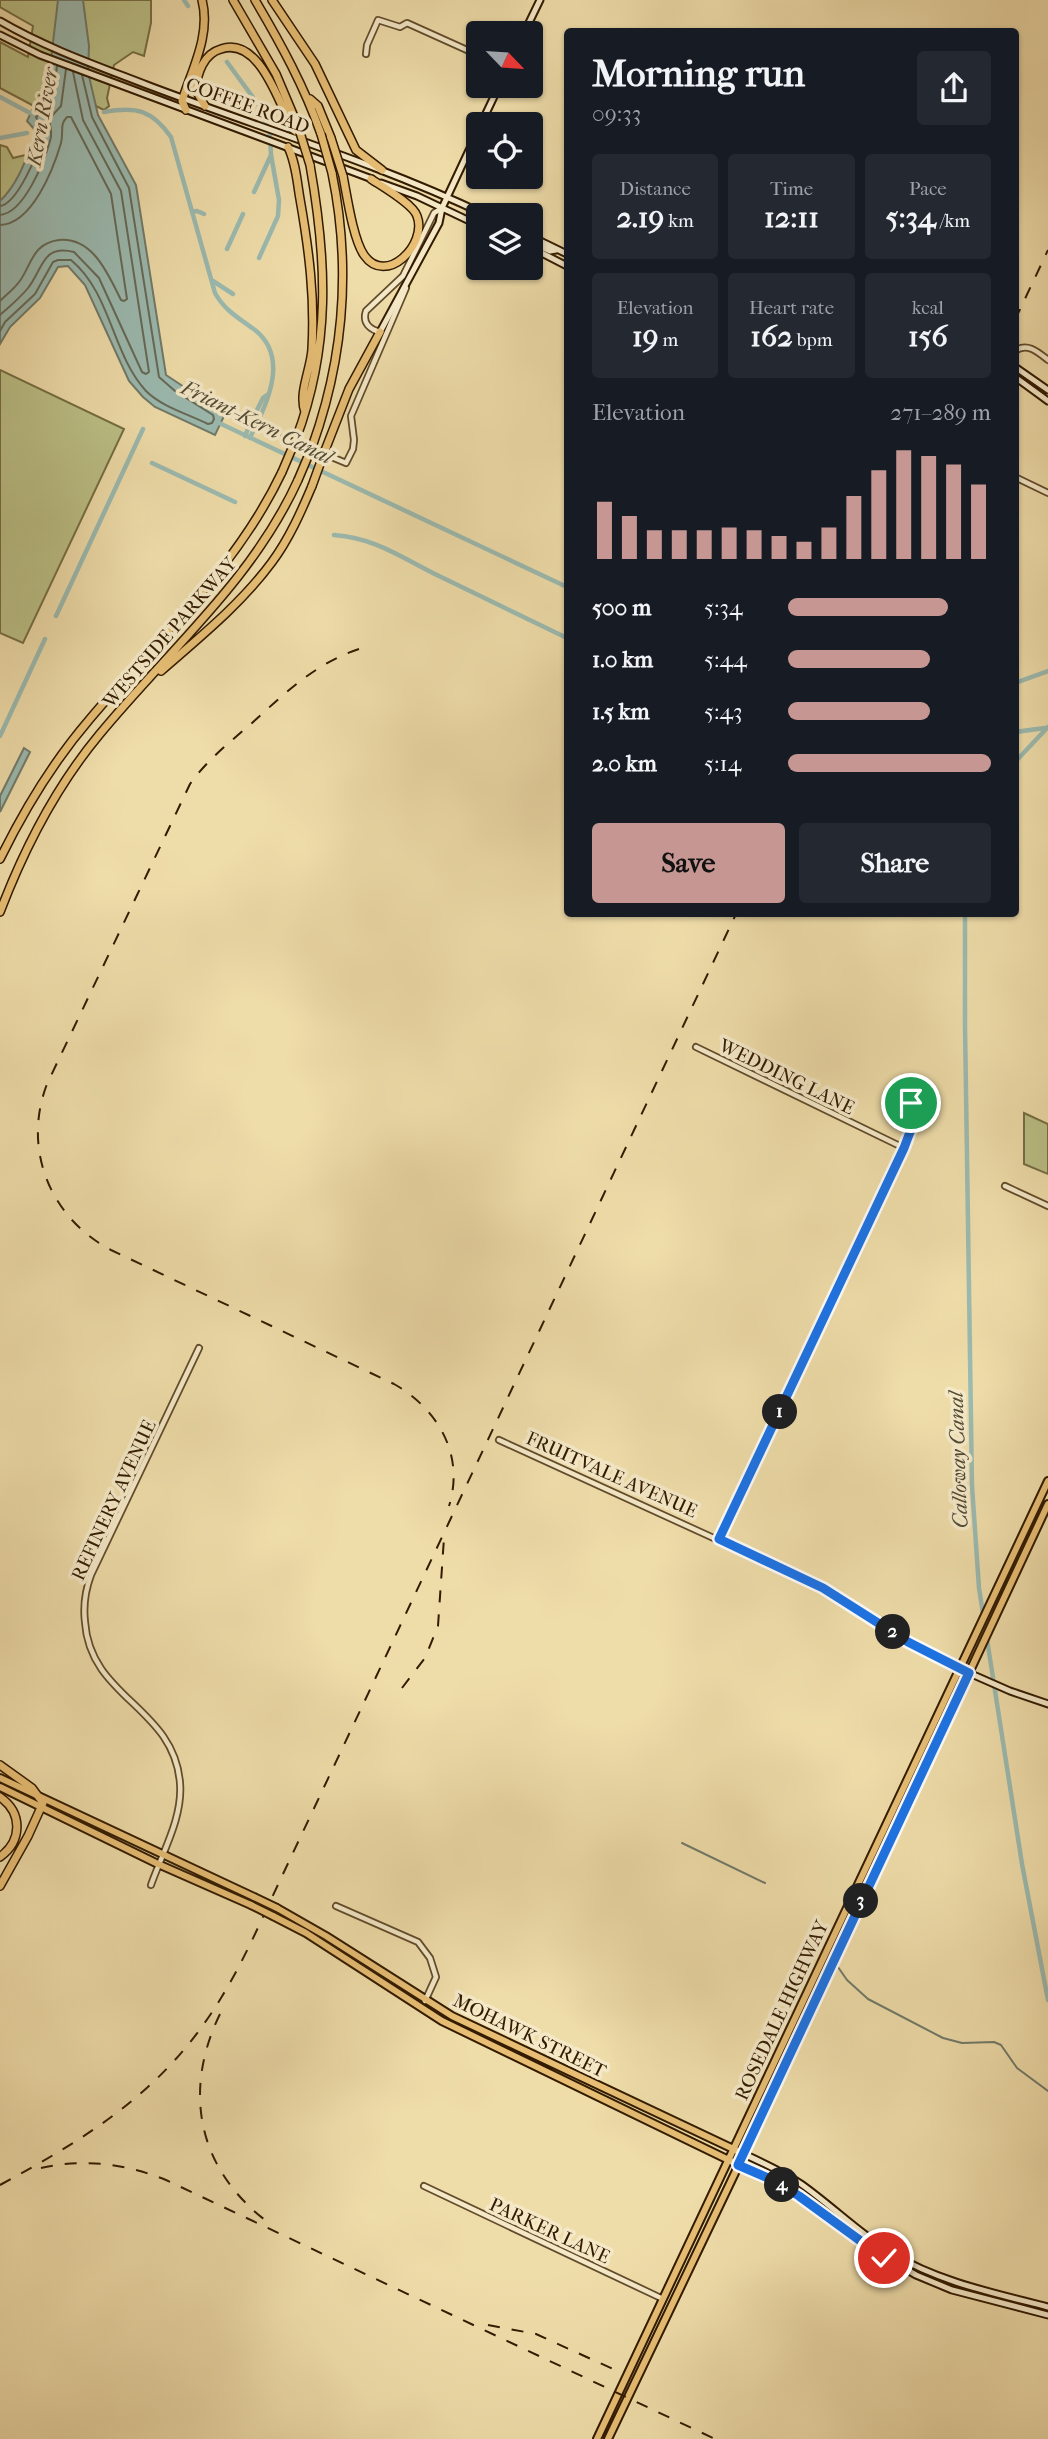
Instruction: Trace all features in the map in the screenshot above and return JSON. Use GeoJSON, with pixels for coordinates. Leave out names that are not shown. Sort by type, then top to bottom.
{"type":"FeatureCollection","features":[{"type":"Feature","properties":{"kind":"highway"},"geometry":{"type":"LineString","coordinates":[[186,110],[182,105],[183,98],[201,46],[205,18],[202,0]]}},
{"type":"Feature","properties":{"kind":"highway","name":"WESTSIDE PARKWAY"},"geometry":{"type":"LineString","coordinates":[[0,859],[27,808],[69,744],[219,573],[259,517],[282,472],[305,412],[317,358],[324,281],[321,230],[310,165],[301,135],[294,125],[272,67],[233,0]]}},
{"type":"Feature","properties":{"kind":"highway","name":"WESTSIDE PARKWAY"},"geometry":{"type":"LineString","coordinates":[[0,912],[23,857],[53,801],[98,736],[219,602],[250,563],[279,518],[312,447],[334,370],[343,303],[341,230],[331,173],[309,98],[255,0]]}},
{"type":"Feature","properties":{"kind":"highway"},"geometry":{"type":"LineString","coordinates":[[272,0],[315,64],[354,147],[367,161],[382,170]]}},
{"type":"Feature","properties":{"kind":"highway"},"geometry":{"type":"LineString","coordinates":[[205,106],[195,89],[203,63],[215,51],[234,47],[253,57],[294,125]]}},
{"type":"Feature","properties":{"kind":"highway"},"geometry":{"type":"LineString","coordinates":[[309,98],[318,106],[331,138],[362,253],[376,265],[391,265],[406,256],[417,237],[419,219],[411,208],[371,179]]}},
{"type":"Feature","properties":{"kind":"highway"},"geometry":{"type":"LineString","coordinates":[[285,146],[292,156],[312,275],[314,315],[312,354],[302,404],[305,412]]}},
{"type":"Feature","properties":{"kind":"highway"},"geometry":{"type":"LineString","coordinates":[[132,698],[251,589],[273,561],[291,533],[349,389],[380,332]]}},
{"type":"Feature","properties":{"kind":"highway"},"geometry":{"type":"LineString","coordinates":[[0,1765],[32,1788],[41,1798],[42,1808],[0,1886]]}},
{"type":"Feature","properties":{"kind":"highway"},"geometry":{"type":"LineString","coordinates":[[0,1797],[14,1811],[18,1825],[13,1844],[0,1857]]}},
{"type":"Feature","properties":{"kind":"main road"},"geometry":{"type":"LineString","coordinates":[[530,21],[540,0]]}},
{"type":"Feature","properties":{"kind":"main road","name":"COFFEE ROAD"},"geometry":{"type":"LineString","coordinates":[[0,21],[38,41],[111,71],[382,170],[466,205]]}},
{"type":"Feature","properties":{"kind":"main road","name":"COFFEE ROAD"},"geometry":{"type":"LineString","coordinates":[[0,35],[40,55],[371,179],[466,219]]}},
{"type":"Feature","properties":{"kind":"main road"},"geometry":{"type":"LineString","coordinates":[[380,332],[439,223],[442,208],[466,156]]}},
{"type":"Feature","properties":{"kind":"main road"},"geometry":{"type":"LineString","coordinates":[[543,242],[564,252]]}},
{"type":"Feature","properties":{"kind":"main road"},"geometry":{"type":"LineString","coordinates":[[543,249],[559,250]]}},
{"type":"Feature","properties":{"kind":"main road"},"geometry":{"type":"LineString","coordinates":[[543,252],[564,264]]}},
{"type":"Feature","properties":{"kind":"main road"},"geometry":{"type":"LineString","coordinates":[[1019,370],[1048,390]]}},
{"type":"Feature","properties":{"kind":"main road"},"geometry":{"type":"LineString","coordinates":[[1019,380],[1048,401]]}},
{"type":"Feature","properties":{"kind":"main road","name":"ROSEDALE HIGHWAY"},"geometry":{"type":"LineString","coordinates":[[597,2439],[1048,1481]]}},
{"type":"Feature","properties":{"kind":"main road","name":"ROSEDALE HIGHWAY"},"geometry":{"type":"LineString","coordinates":[[607,2439],[744,2154],[1048,1504]]}},
{"type":"Feature","properties":{"kind":"main road","name":"FRUITVALE AVENUE"},"geometry":{"type":"LineString","coordinates":[[960,1669],[1048,1704]]}},
{"type":"Feature","properties":{"kind":"main road","name":"MOHAWK STREET"},"geometry":{"type":"LineString","coordinates":[[0,1778],[277,1908],[452,2016],[774,2168],[801,2184],[875,2242],[905,2261],[955,2283],[1048,2307]]}},
{"type":"Feature","properties":{"kind":"main road","name":"MOHAWK STREET"},"geometry":{"type":"LineString","coordinates":[[0,1787],[158,1864],[273,1916],[306,1933],[435,2017],[785,2186],[866,2246],[916,2275],[952,2290],[1048,2315]]}},
{"type":"Feature","properties":{"kind":"main road"},"geometry":{"type":"LineString","coordinates":[[538,2068],[551,2069],[573,2080],[576,2075]]}},
{"type":"Feature","properties":{"kind":"street"},"geometry":{"type":"LineString","coordinates":[[366,54],[367,45],[379,20],[400,27],[407,23],[466,50]]}},
{"type":"Feature","properties":{"kind":"street"},"geometry":{"type":"LineString","coordinates":[[389,331],[380,332],[366,324],[366,311],[403,276],[434,213],[442,208]]}},
{"type":"Feature","properties":{"kind":"street"},"geometry":{"type":"LineString","coordinates":[[284,437],[346,463],[354,440],[351,416],[408,283]]}},
{"type":"Feature","properties":{"kind":"street"},"geometry":{"type":"LineString","coordinates":[[1019,348],[1031,348],[1048,360]]}},
{"type":"Feature","properties":{"kind":"street"},"geometry":{"type":"LineString","coordinates":[[1019,479],[1048,493]]}},
{"type":"Feature","properties":{"kind":"street","name":"WEDDING LANE"},"geometry":{"type":"LineString","coordinates":[[696,1047],[904,1148]]}},
{"type":"Feature","properties":{"kind":"street"},"geometry":{"type":"LineString","coordinates":[[719,1539],[904,1148],[913,1124],[910,1100]]}},
{"type":"Feature","properties":{"kind":"street"},"geometry":{"type":"LineString","coordinates":[[1005,1186],[1048,1206]]}},
{"type":"Feature","properties":{"kind":"street","name":"REFINERY AVENUE"},"geometry":{"type":"LineString","coordinates":[[151,1885],[176,1818],[180,1784],[177,1767],[163,1733],[112,1684],[94,1659],[85,1631],[84,1600],[91,1575],[199,1348]]}},
{"type":"Feature","properties":{"kind":"street","name":"FRUITVALE AVENUE"},"geometry":{"type":"LineString","coordinates":[[499,1440],[823,1588],[908,1642],[960,1669]]}},
{"type":"Feature","properties":{"kind":"street"},"geometry":{"type":"LineString","coordinates":[[336,1906],[418,1942],[430,1958],[436,1978],[425,2001]]}},
{"type":"Feature","properties":{"kind":"street","name":"PARKER LANE"},"geometry":{"type":"LineString","coordinates":[[424,2186],[663,2299]]}},
{"type":"Feature","properties":{"kind":"green space"},"geometry":{"type":"Polygon","coordinates":[[[0,0],[151,0],[151,23],[144,56],[133,52],[114,65],[107,98],[109,106],[104,110],[46,81],[43,101],[34,106],[0,88],[0,42],[28,57],[33,26],[0,7],[0,0]]]}},
{"type":"Feature","properties":{"kind":"green space"},"geometry":{"type":"Polygon","coordinates":[[[0,145],[7,147],[13,158],[42,151],[0,251],[0,145]]]}},
{"type":"Feature","properties":{"kind":"green space"},"geometry":{"type":"Polygon","coordinates":[[[0,370],[124,429],[23,643],[0,633],[0,370]]]}},
{"type":"Feature","properties":{"kind":"green space"},"geometry":{"type":"Polygon","coordinates":[[[1024,1113],[1048,1124],[1048,1174],[1024,1164],[1024,1113]]]}},
{"type":"Feature","properties":{"kind":"water","name":"Kern River"},"geometry":{"type":"Polygon","coordinates":[[[58,0],[83,0],[89,46],[88,72],[98,115],[136,185],[166,375],[225,414],[215,435],[155,407],[129,381],[85,285],[68,266],[58,267],[40,298],[10,327],[0,344],[0,201],[17,179],[35,136],[35,130],[27,121],[32,110],[46,102],[58,0]]]}},
{"type":"Feature","properties":{"kind":"water"},"geometry":{"type":"Polygon","coordinates":[[[24,748],[30,752],[0,812],[0,796],[24,748]]]}},
{"type":"Feature","properties":{"kind":"waterway"},"geometry":{"type":"LineString","coordinates":[[184,0],[188,6]]}},
{"type":"Feature","properties":{"kind":"waterway"},"geometry":{"type":"LineString","coordinates":[[227,62],[260,107],[270,134],[279,200],[278,216],[259,258]]}},
{"type":"Feature","properties":{"kind":"waterway","name":"Kern River"},"geometry":{"type":"LineString","coordinates":[[0,97],[30,113]]}},
{"type":"Feature","properties":{"kind":"waterway"},"geometry":{"type":"LineString","coordinates":[[104,112],[142,112],[157,121],[171,137],[215,293],[228,309],[255,330],[270,350],[273,362],[271,386],[258,421]]}},
{"type":"Feature","properties":{"kind":"waterway","name":"Kern River"},"geometry":{"type":"LineString","coordinates":[[0,138],[27,133]]}},
{"type":"Feature","properties":{"kind":"waterway"},"geometry":{"type":"LineString","coordinates":[[254,192],[271,155]]}},
{"type":"Feature","properties":{"kind":"waterway"},"geometry":{"type":"LineString","coordinates":[[192,212],[204,214]]}},
{"type":"Feature","properties":{"kind":"waterway"},"geometry":{"type":"LineString","coordinates":[[227,249],[243,214]]}},
{"type":"Feature","properties":{"kind":"waterway"},"geometry":{"type":"LineString","coordinates":[[213,281],[233,294]]}},
{"type":"Feature","properties":{"kind":"waterway"},"geometry":{"type":"LineString","coordinates":[[253,418],[267,395]]}},
{"type":"Feature","properties":{"kind":"waterway","name":"Friant-Kern Canal"},"geometry":{"type":"LineString","coordinates":[[217,422],[564,586]]}},
{"type":"Feature","properties":{"kind":"waterway"},"geometry":{"type":"LineString","coordinates":[[56,616],[143,429]]}},
{"type":"Feature","properties":{"kind":"waterway","name":"Friant-Kern Canal"},"geometry":{"type":"LineString","coordinates":[[245,436],[248,429]]}},
{"type":"Feature","properties":{"kind":"waterway","name":"Friant-Kern Canal"},"geometry":{"type":"LineString","coordinates":[[250,438],[253,431]]}},
{"type":"Feature","properties":{"kind":"waterway"},"geometry":{"type":"LineString","coordinates":[[152,463],[235,502]]}},
{"type":"Feature","properties":{"kind":"waterway"},"geometry":{"type":"LineString","coordinates":[[334,535],[363,540],[388,550],[564,637]]}},
{"type":"Feature","properties":{"kind":"waterway"},"geometry":{"type":"LineString","coordinates":[[0,736],[45,639]]}},
{"type":"Feature","properties":{"kind":"waterway","name":"Friant-Kern Canal"},"geometry":{"type":"LineString","coordinates":[[1019,682],[1048,671]]}},
{"type":"Feature","properties":{"kind":"waterway","name":"Calloway Canal"},"geometry":{"type":"LineString","coordinates":[[1019,758],[1048,727]]}},
{"type":"Feature","properties":{"kind":"waterway"},"geometry":{"type":"LineString","coordinates":[[1019,731],[1045,728]]}},
{"type":"Feature","properties":{"kind":"waterway","name":"Calloway Canal"},"geometry":{"type":"LineString","coordinates":[[965,917],[972,1486],[979,1588],[1022,1864],[1048,2000]]}},
{"type":"Feature","properties":{"kind":"waterway"},"geometry":{"type":"LineString","coordinates":[[682,1843],[765,1883]]}},
{"type":"Feature","properties":{"kind":"waterway"},"geometry":{"type":"LineString","coordinates":[[838,1967],[847,1980],[868,1999],[943,2038],[962,2043],[994,2042],[1001,2045],[1017,2068],[1048,2091]]}},
{"type":"Feature","properties":{"kind":"railway"},"geometry":{"type":"LineString","coordinates":[[1019,312],[1048,250]]}},
{"type":"Feature","properties":{"kind":"railway"},"geometry":{"type":"LineString","coordinates":[[359,649],[329,662],[289,690],[219,752],[190,784],[47,1084],[40,1108],[40,1157],[57,1201],[72,1220],[111,1250],[410,1394],[435,1420],[450,1452],[453,1487],[449,1506]]}},
{"type":"Feature","properties":{"kind":"railway"},"geometry":{"type":"LineString","coordinates":[[0,2185],[96,2128],[151,2084],[199,2030],[230,1983],[735,917]]}},
{"type":"Feature","properties":{"kind":"railway"},"geometry":{"type":"LineString","coordinates":[[402,1688],[425,1658],[438,1626],[444,1538]]}},
{"type":"Feature","properties":{"kind":"railway"},"geometry":{"type":"LineString","coordinates":[[220,2014],[202,2071],[200,2099],[203,2126],[211,2152],[224,2176],[242,2199],[265,2220]]}},
{"type":"Feature","properties":{"kind":"railway"},"geometry":{"type":"LineString","coordinates":[[41,2168],[73,2163],[105,2164],[166,2180],[715,2439]]}},
{"type":"Feature","properties":{"kind":"railway"},"geometry":{"type":"LineString","coordinates":[[488,2325],[536,2334],[613,2369]]}},
{"type":"Feature","properties":{"kind":"route"},"geometry":{"type":"LineString","coordinates":[[884,2258],[799,2196],[775,2181],[738,2165],[969,1673],[908,1642],[823,1588],[719,1539],[912,1130],[914,1117],[911,1103]]}}]}
